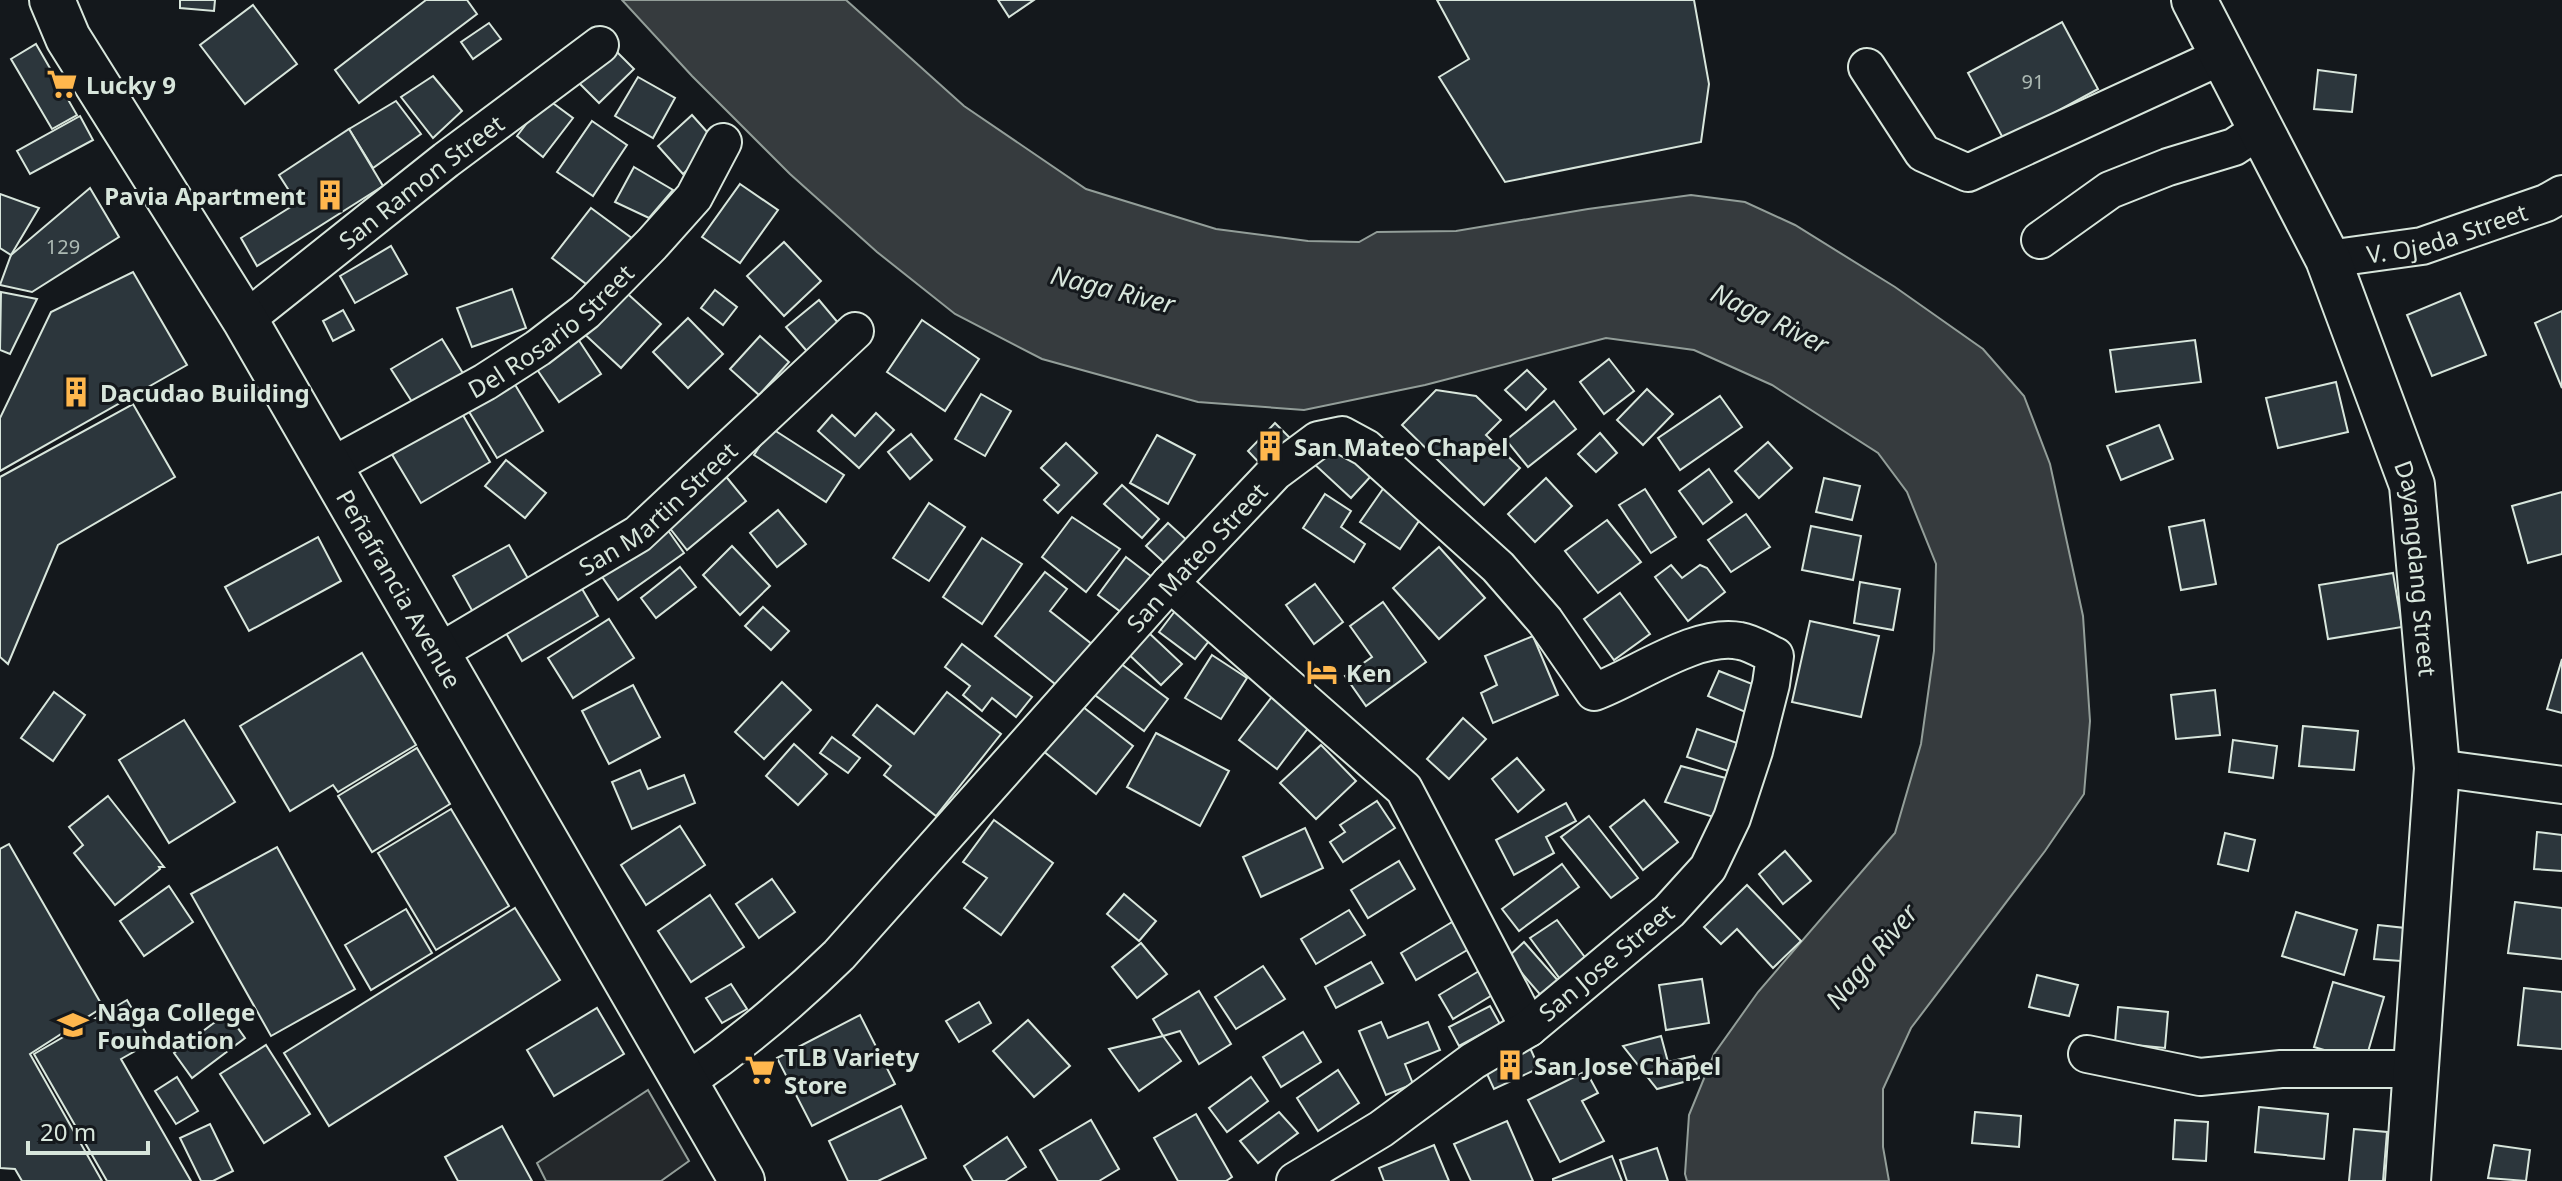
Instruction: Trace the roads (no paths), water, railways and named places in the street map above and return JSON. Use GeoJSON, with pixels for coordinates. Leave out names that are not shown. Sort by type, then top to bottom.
{"type":"FeatureCollection","features":[{"type":"Feature","properties":{"kind":"main road","name":"Peñafrancia Avenue"},"geometry":{"type":"LineString","coordinates":[[52,0],[68,38],[245,320],[742,1181]]}},
{"type":"Feature","properties":{"kind":"main road","name":"Dayangdang Street"},"geometry":{"type":"LineString","coordinates":[[2194,0],[2328,259],[2412,485],[2437,768],[2408,1181]]}},
{"type":"Feature","properties":{"kind":"street","name":"San Ramon Street"},"geometry":{"type":"LineString","coordinates":[[245,320],[446,160],[600,45]]}},
{"type":"Feature","properties":{"kind":"street"},"geometry":{"type":"LineString","coordinates":[[1867,67],[1923,153],[1968,173],[2224,55]]}},
{"type":"Feature","properties":{"kind":"street"},"geometry":{"type":"LineString","coordinates":[[2040,240],[2110,190],[2168,167],[2234,147],[2261,129]]}},
{"type":"Feature","properties":{"kind":"street","name":"Del Rosario Street"},"geometry":{"type":"LineString","coordinates":[[330,467],[485,382],[538,348],[585,312],[694,197],[723,142]]}},
{"type":"Feature","properties":{"kind":"street","name":"V. Ojeda Street"},"geometry":{"type":"LineString","coordinates":[[2328,259],[2422,246],[2546,203],[2562,194]]}},
{"type":"Feature","properties":{"kind":"street","name":"San Martin Street"},"geometry":{"type":"LineString","coordinates":[[436,654],[638,534],[855,331]]}},
{"type":"Feature","properties":{"kind":"street","name":"San Mateo Street"},"geometry":{"type":"LineString","coordinates":[[686,1082],[788,1005],[839,955],[1170,583],[1275,472],[1318,440],[1342,435],[1366,448],[1498,567],[1545,621],[1594,692],[1660,659],[1715,641],[1740,640],[1758,647]]}},
{"type":"Feature","properties":{"kind":"street"},"geometry":{"type":"LineString","coordinates":[[1170,583],[1404,789],[1529,1028]]}},
{"type":"Feature","properties":{"kind":"street","name":"San Jose Street"},"geometry":{"type":"LineString","coordinates":[[1295,1181],[1381,1129],[1473,1061],[1529,1028],[1669,911],[1708,868],[1732,818],[1754,751],[1771,684],[1775,656],[1758,647]]}},
{"type":"Feature","properties":{"kind":"street"},"geometry":{"type":"LineString","coordinates":[[2437,768],[2562,785]]}},
{"type":"Feature","properties":{"kind":"street"},"geometry":{"type":"LineString","coordinates":[[2087,1054],[2200,1077],[2281,1069],[2415,1069]]}},
{"type":"Feature","properties":{"kind":"water","name":"Naga River"},"geometry":{"type":"Polygon","coordinates":[[[622,0],[846,0],[964,106],[1086,189],[1216,229],[1308,241],[1359,242],[1377,232],[1456,231],[1691,195],[1745,202],[1795,225],[1895,287],[1983,349],[2024,396],[2050,464],[2083,616],[2090,721],[2084,794],[2045,851],[1911,1028],[1883,1089],[1883,1147],[1889,1181],[1687,1181],[1685,1174],[1689,1115],[1714,1054],[1758,992],[1895,833],[1921,744],[1934,651],[1936,564],[1907,492],[1878,453],[1772,385],[1694,350],[1606,338],[1425,385],[1304,410],[1198,402],[1042,359],[955,314],[877,252],[790,174],[692,76],[622,0]]]}},
{"type":"Feature","properties":{"kind":"place","name":"Lucky 9"},"geometry":{"type":"Point","coordinates":[62,84]}},
{"type":"Feature","properties":{"kind":"place","name":"Pavia Apartment"},"geometry":{"type":"Point","coordinates":[330,195]}},
{"type":"Feature","properties":{"kind":"place","name":"Dacudao Building"},"geometry":{"type":"Point","coordinates":[76,392]}},
{"type":"Feature","properties":{"kind":"place","name":"San Mateo Chapel"},"geometry":{"type":"Point","coordinates":[1270,446]}},
{"type":"Feature","properties":{"kind":"place","name":"Ken"},"geometry":{"type":"Point","coordinates":[1322,672]}},
{"type":"Feature","properties":{"kind":"place","name":"Naga College Foundation"},"geometry":{"type":"Point","coordinates":[73,1025]}},
{"type":"Feature","properties":{"kind":"place","name":"San Jose Chapel"},"geometry":{"type":"Point","coordinates":[1510,1065]}},
{"type":"Feature","properties":{"kind":"place","name":"TLB Variety Store"},"geometry":{"type":"Point","coordinates":[760,1070]}}]}
